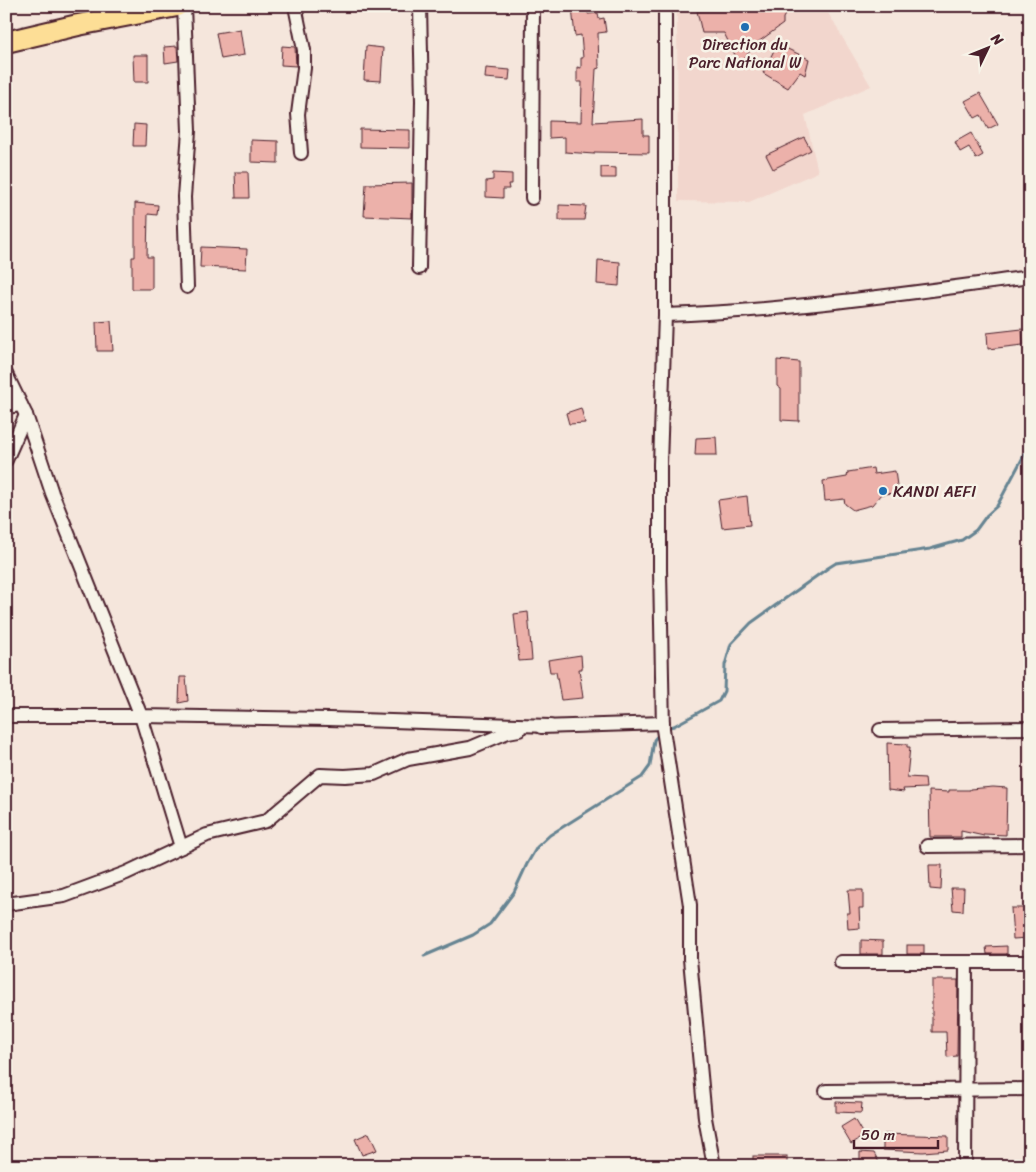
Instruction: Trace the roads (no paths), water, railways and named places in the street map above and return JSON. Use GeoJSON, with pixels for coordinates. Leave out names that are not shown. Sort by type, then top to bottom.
{"type":"FeatureCollection","features":[{"type":"Feature","properties":{"kind":"main road"},"geometry":{"type":"LineString","coordinates":[[6,42],[78,25],[177,6]]}},
{"type":"Feature","properties":{"kind":"street"},"geometry":{"type":"LineString","coordinates":[[184,6],[189,131],[184,197],[187,287]]}},
{"type":"Feature","properties":{"kind":"street"},"geometry":{"type":"LineString","coordinates":[[295,6],[304,50],[304,68],[298,114],[300,153]]}},
{"type":"Feature","properties":{"kind":"street"},"geometry":{"type":"LineString","coordinates":[[420,6],[422,101],[420,268]]}},
{"type":"Feature","properties":{"kind":"street"},"geometry":{"type":"LineString","coordinates":[[532,198],[533,6]]}},
{"type":"Feature","properties":{"kind":"street"},"geometry":{"type":"LineString","coordinates":[[665,6],[665,315],[660,483],[663,723],[690,905],[690,959],[705,1118],[714,1166]]}},
{"type":"Feature","properties":{"kind":"street"},"geometry":{"type":"LineString","coordinates":[[665,315],[728,313],[827,304],[1030,277]]}},
{"type":"Feature","properties":{"kind":"street"},"geometry":{"type":"LineString","coordinates":[[6,374],[23,410],[52,493],[141,716],[181,847]]}},
{"type":"Feature","properties":{"kind":"street"},"geometry":{"type":"LineString","coordinates":[[6,406],[23,410]]}},
{"type":"Feature","properties":{"kind":"street"},"geometry":{"type":"LineString","coordinates":[[6,460],[23,410]]}},
{"type":"Feature","properties":{"kind":"street"},"geometry":{"type":"LineString","coordinates":[[6,716],[329,719],[550,726],[663,723]]}},
{"type":"Feature","properties":{"kind":"street"},"geometry":{"type":"LineString","coordinates":[[6,904],[64,896],[126,873],[207,835],[266,821],[320,775],[374,774],[408,759],[470,748],[508,732],[550,726]]}},
{"type":"Feature","properties":{"kind":"street"},"geometry":{"type":"LineString","coordinates":[[880,730],[1030,728]]}},
{"type":"Feature","properties":{"kind":"street"},"geometry":{"type":"LineString","coordinates":[[927,846],[1030,845]]}},
{"type":"Feature","properties":{"kind":"street"},"geometry":{"type":"LineString","coordinates":[[841,962],[1030,962]]}},
{"type":"Feature","properties":{"kind":"street"},"geometry":{"type":"LineString","coordinates":[[965,1166],[966,962]]}},
{"type":"Feature","properties":{"kind":"street"},"geometry":{"type":"LineString","coordinates":[[826,1091],[1030,1089]]}},
{"type":"Feature","properties":{"kind":"waterway"},"geometry":{"type":"LineString","coordinates":[[666,728],[674,726],[719,701],[724,691],[725,665],[731,644],[751,623],[828,568],[836,563],[930,549],[962,540],[976,530],[987,515],[997,506],[1030,444]]}},
{"type":"Feature","properties":{"kind":"waterway"},"geometry":{"type":"LineString","coordinates":[[424,956],[473,935],[490,924],[514,892],[537,847],[550,835],[642,777],[650,766],[654,740],[659,734]]}},
{"type":"Feature","properties":{"kind":"place","name":"Direction du Parc National W"},"geometry":{"type":"Point","coordinates":[745,27]}},
{"type":"Feature","properties":{"kind":"place","name":"KANDI AEFI"},"geometry":{"type":"Point","coordinates":[883,491]}}]}
